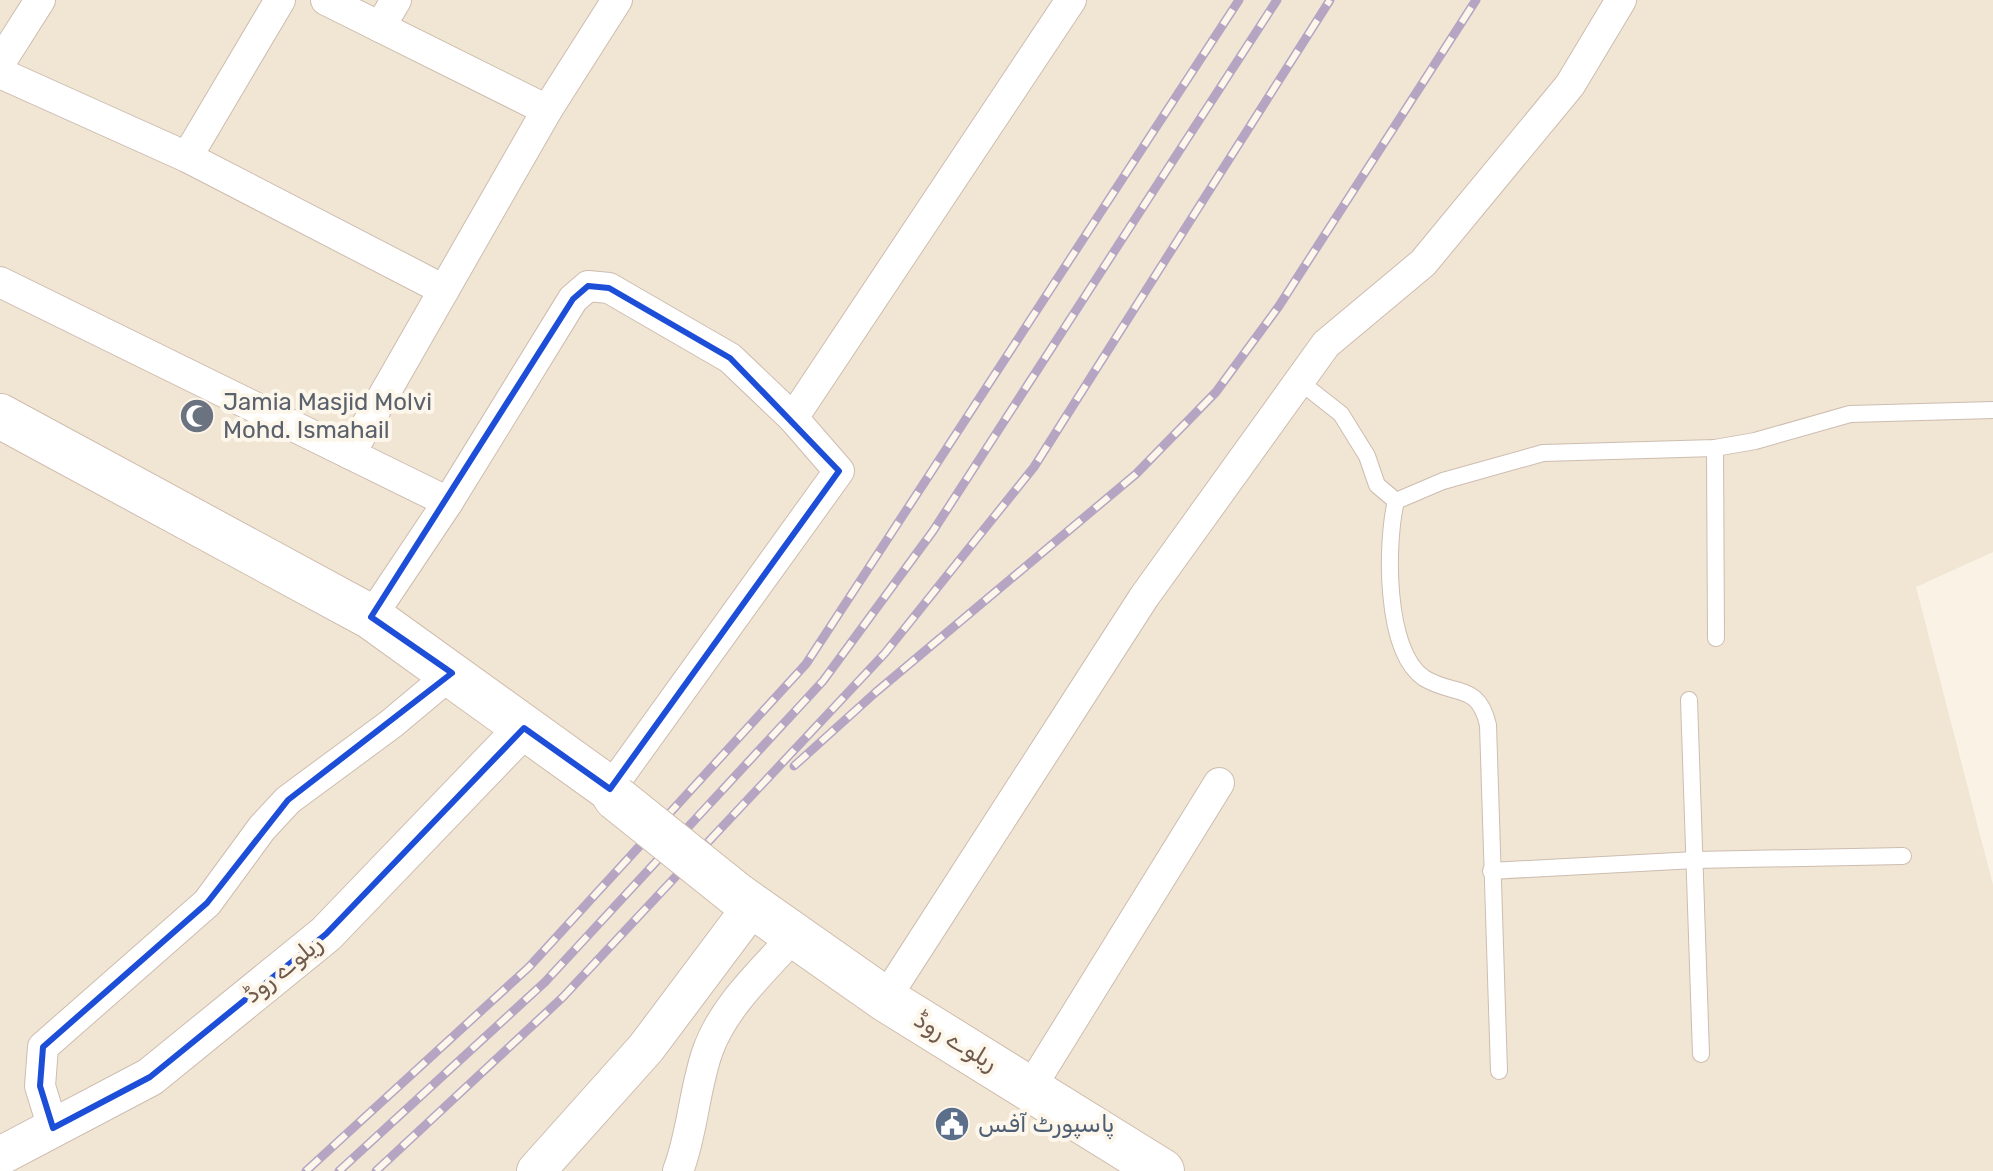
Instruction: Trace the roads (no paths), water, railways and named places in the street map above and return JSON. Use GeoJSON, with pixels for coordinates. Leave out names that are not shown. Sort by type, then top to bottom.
{"type":"FeatureCollection","features":[{"type":"Feature","properties":{"kind":"main road","name":"ریلوے روڈ"},"geometry":{"type":"LineString","coordinates":[[0,416],[371,617],[452,673],[613,794],[744,902],[793,937],[885,999],[1162,1171]]}},
{"type":"Feature","properties":{"kind":"street"},"geometry":{"type":"LineString","coordinates":[[0,63],[40,0]]}},
{"type":"Feature","properties":{"kind":"street"},"geometry":{"type":"LineString","coordinates":[[187,157],[280,0]]}},
{"type":"Feature","properties":{"kind":"street"},"geometry":{"type":"LineString","coordinates":[[326,0],[547,110]]}},
{"type":"Feature","properties":{"kind":"street"},"geometry":{"type":"LineString","coordinates":[[380,27],[396,0]]}},
{"type":"Feature","properties":{"kind":"street"},"geometry":{"type":"LineString","coordinates":[[350,454],[547,110],[617,0]]}},
{"type":"Feature","properties":{"kind":"street"},"geometry":{"type":"LineString","coordinates":[[793,418],[1071,0]]}},
{"type":"Feature","properties":{"kind":"street"},"geometry":{"type":"LineString","coordinates":[[885,999],[1144,597],[1326,344],[1423,263],[1570,85],[1621,0]]}},
{"type":"Feature","properties":{"kind":"street"},"geometry":{"type":"LineString","coordinates":[[0,73],[187,157],[444,290]]}},
{"type":"Feature","properties":{"kind":"street"},"geometry":{"type":"LineString","coordinates":[[0,282],[448,502]]}},
{"type":"Feature","properties":{"kind":"street"},"geometry":{"type":"LineString","coordinates":[[371,617],[448,502],[573,299],[588,286],[609,288],[730,358],[793,418],[839,471],[613,794]]}},
{"type":"Feature","properties":{"kind":"street"},"geometry":{"type":"LineString","coordinates":[[53,1128],[40,1086],[43,1047],[207,903],[262,828],[288,800],[391,724],[452,673]]}},
{"type":"Feature","properties":{"kind":"street","name":"ریلوے روڈ"},"geometry":{"type":"LineString","coordinates":[[0,1156],[150,1077],[326,934],[524,728]]}},
{"type":"Feature","properties":{"kind":"street"},"geometry":{"type":"LineString","coordinates":[[1031,1087],[1219,783]]}},
{"type":"Feature","properties":{"kind":"street"},"geometry":{"type":"LineString","coordinates":[[536,1171],[646,1048],[744,902]]}},
{"type":"Feature","properties":{"kind":"street"},"geometry":{"type":"LineString","coordinates":[[677,1164],[707,1052],[724,1016],[793,937]]}},
{"type":"Feature","properties":{"kind":"lane"},"geometry":{"type":"LineString","coordinates":[[1299,381],[1341,414],[1367,456],[1377,485],[1396,501]]}},
{"type":"Feature","properties":{"kind":"lane"},"geometry":{"type":"LineString","coordinates":[[1396,501],[1443,481],[1543,453],[1715,448],[1755,441],[1850,414],[1993,410]]}},
{"type":"Feature","properties":{"kind":"lane"},"geometry":{"type":"LineString","coordinates":[[1715,448],[1716,638]]}},
{"type":"Feature","properties":{"kind":"lane"},"geometry":{"type":"LineString","coordinates":[[1396,501],[1390,526],[1390,560],[1399,635],[1409,661],[1423,677],[1473,695],[1484,707],[1488,725],[1499,1071]]}},
{"type":"Feature","properties":{"kind":"lane"},"geometry":{"type":"LineString","coordinates":[[1689,700],[1701,1054]]}},
{"type":"Feature","properties":{"kind":"lane"},"geometry":{"type":"LineString","coordinates":[[1491,871],[1695,860],[1903,856]]}},
{"type":"Feature","properties":{"kind":"railway"},"geometry":{"type":"LineString","coordinates":[[306,1171],[529,967],[806,664],[1239,0]]}},
{"type":"Feature","properties":{"kind":"railway"},"geometry":{"type":"LineString","coordinates":[[339,1171],[545,982],[823,681],[933,531],[1277,0]]}},
{"type":"Feature","properties":{"kind":"railway"},"geometry":{"type":"LineString","coordinates":[[376,1171],[563,997],[885,653],[1034,467],[1330,0]]}},
{"type":"Feature","properties":{"kind":"railway"},"geometry":{"type":"LineString","coordinates":[[794,766],[876,692],[1136,474],[1216,392],[1279,306],[1476,0]]}},
{"type":"Feature","properties":{"kind":"place","name":"Jamia Masjid Molvi Mohd. Ismahail"},"geometry":{"type":"Point","coordinates":[197,416]}},
{"type":"Feature","properties":{"kind":"place","name":"پاسپورٹ آفس"},"geometry":{"type":"Point","coordinates":[952,1124]}}]}
